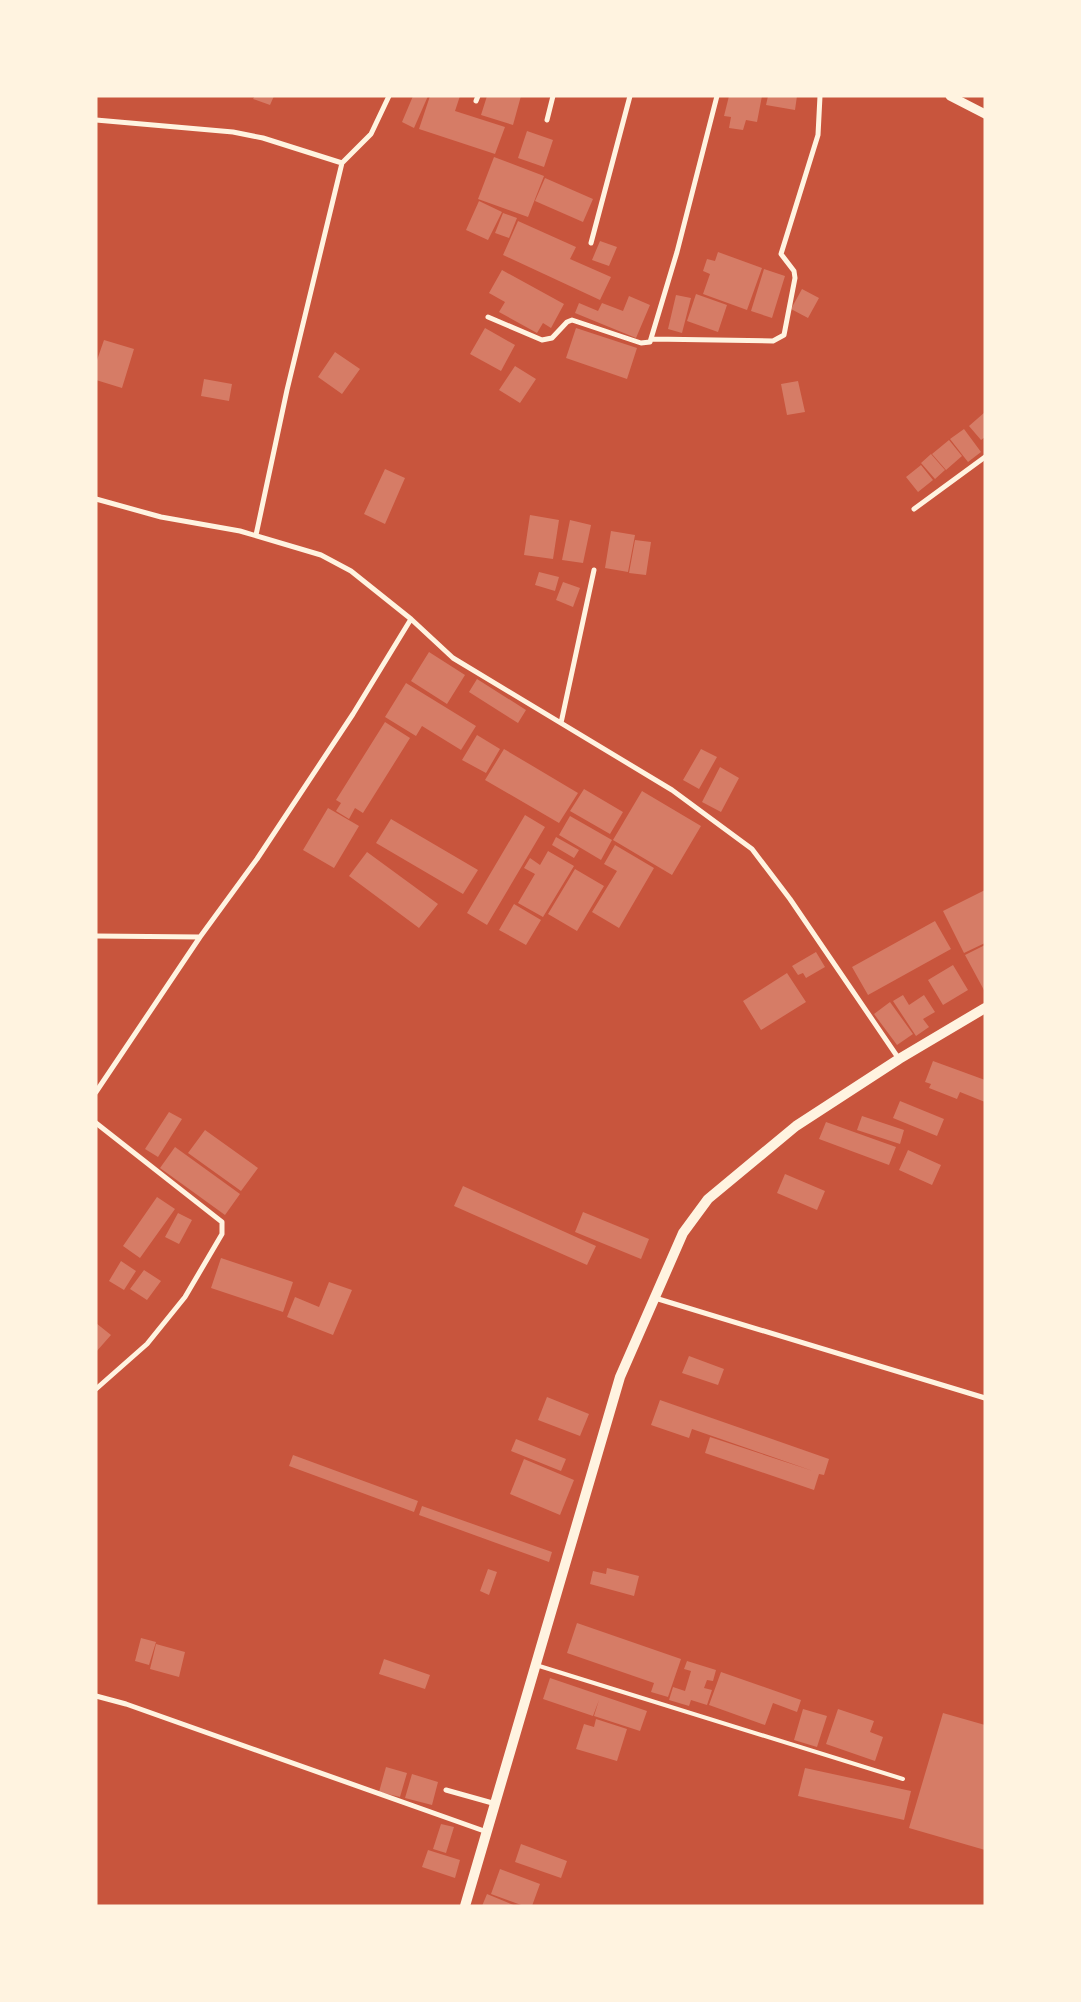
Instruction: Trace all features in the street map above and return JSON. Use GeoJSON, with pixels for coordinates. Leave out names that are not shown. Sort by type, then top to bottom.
{"type":"FeatureCollection","features":[{"type":"Feature","properties":{"kind":"main road"},"geometry":{"type":"LineString","coordinates":[[465,1906],[620,1377],[683,1234],[708,1199],[796,1126],[899,1059],[985,1008]]}},
{"type":"Feature","properties":{"kind":"street"},"geometry":{"type":"LineString","coordinates":[[256,535],[342,163],[371,134],[389,96]]}},
{"type":"Feature","properties":{"kind":"street"},"geometry":{"type":"LineString","coordinates":[[547,120],[553,96]]}},
{"type":"Feature","properties":{"kind":"street"},"geometry":{"type":"LineString","coordinates":[[591,243],[630,96]]}},
{"type":"Feature","properties":{"kind":"street"},"geometry":{"type":"LineString","coordinates":[[652,339],[677,252],[717,96]]}},
{"type":"Feature","properties":{"kind":"street"},"geometry":{"type":"LineString","coordinates":[[488,317],[542,340],[552,338],[567,322],[572,320],[642,343],[652,339],[773,341],[784,335],[795,278],[794,271],[781,254],[818,135],[820,96]]}},
{"type":"Feature","properties":{"kind":"street"},"geometry":{"type":"LineString","coordinates":[[950,96],[985,114]]}},
{"type":"Feature","properties":{"kind":"street"},"geometry":{"type":"LineString","coordinates":[[96,120],[233,132],[263,138],[342,163]]}},
{"type":"Feature","properties":{"kind":"street"},"geometry":{"type":"LineString","coordinates":[[914,508],[985,457]]}},
{"type":"Feature","properties":{"kind":"street"},"geometry":{"type":"LineString","coordinates":[[96,499],[161,517],[256,535],[321,555],[351,571],[411,619],[453,658],[672,790],[752,849],[790,899],[899,1059]]}},
{"type":"Feature","properties":{"kind":"street"},"geometry":{"type":"LineString","coordinates":[[562,723],[594,570]]}},
{"type":"Feature","properties":{"kind":"street"},"geometry":{"type":"LineString","coordinates":[[96,1092],[200,937],[257,859],[353,714],[411,619]]}},
{"type":"Feature","properties":{"kind":"street"},"geometry":{"type":"LineString","coordinates":[[96,936],[200,937]]}},
{"type":"Feature","properties":{"kind":"street"},"geometry":{"type":"LineString","coordinates":[[96,1123],[222,1222],[224,1226],[222,1234],[185,1296],[147,1344],[96,1389]]}},
{"type":"Feature","properties":{"kind":"street"},"geometry":{"type":"LineString","coordinates":[[654,1297],[985,1398]]}},
{"type":"Feature","properties":{"kind":"street"},"geometry":{"type":"LineString","coordinates":[[96,1696],[126,1704],[487,1832]]}},
{"type":"Feature","properties":{"kind":"street"},"geometry":{"type":"LineString","coordinates":[[446,1790],[496,1804]]}},
{"type":"Feature","properties":{"kind":"lane"},"geometry":{"type":"LineString","coordinates":[[536,1665],[903,1779]]}},
{"type":"Feature","properties":{"kind":"building"},"geometry":{"type":"Polygon","coordinates":[[[255,96],[274,96],[270,105],[253,99],[255,96]]]}},
{"type":"Feature","properties":{"kind":"building"},"geometry":{"type":"Polygon","coordinates":[[[413,96],[428,96],[414,128],[402,122],[413,96]]]}},
{"type":"Feature","properties":{"kind":"building"},"geometry":{"type":"Polygon","coordinates":[[[430,96],[460,96],[455,111],[505,127],[495,154],[419,129],[430,96]]]}},
{"type":"Feature","properties":{"kind":"building"},"geometry":{"type":"Polygon","coordinates":[[[487,96],[521,96],[513,125],[481,115],[487,96]]]}},
{"type":"Feature","properties":{"kind":"building"},"geometry":{"type":"Polygon","coordinates":[[[729,96],[762,96],[757,122],[746,120],[743,130],[729,128],[731,117],[724,116],[729,96]]]}},
{"type":"Feature","properties":{"kind":"building"},"geometry":{"type":"Polygon","coordinates":[[[768,96],[797,96],[795,110],[766,105],[768,96]]]}},
{"type":"Feature","properties":{"kind":"building"},"geometry":{"type":"Polygon","coordinates":[[[527,131],[553,140],[544,167],[518,158],[527,131]]]}},
{"type":"Feature","properties":{"kind":"building"},"geometry":{"type":"Polygon","coordinates":[[[494,157],[544,176],[528,217],[478,199],[494,157]]]}},
{"type":"Feature","properties":{"kind":"building"},"geometry":{"type":"Polygon","coordinates":[[[545,178],[593,199],[583,222],[535,201],[545,178]]]}},
{"type":"Feature","properties":{"kind":"building"},"geometry":{"type":"Polygon","coordinates":[[[479,201],[502,212],[488,240],[466,230],[479,201]]]}},
{"type":"Feature","properties":{"kind":"building"},"geometry":{"type":"Polygon","coordinates":[[[503,213],[517,218],[509,238],[495,233],[503,213]]]}},
{"type":"Feature","properties":{"kind":"building"},"geometry":{"type":"Polygon","coordinates":[[[518,221],[576,247],[570,259],[611,277],[600,300],[503,255],[518,221]]]}},
{"type":"Feature","properties":{"kind":"building"},"geometry":{"type":"Polygon","coordinates":[[[600,241],[617,247],[609,266],[592,260],[600,241]]]}},
{"type":"Feature","properties":{"kind":"building"},"geometry":{"type":"Polygon","coordinates":[[[718,252],[762,268],[747,310],[703,294],[710,274],[703,271],[707,259],[715,261],[718,252]]]}},
{"type":"Feature","properties":{"kind":"building"},"geometry":{"type":"Polygon","coordinates":[[[764,269],[785,276],[772,318],[751,311],[764,269]]]}},
{"type":"Feature","properties":{"kind":"building"},"geometry":{"type":"Polygon","coordinates":[[[502,270],[564,304],[551,328],[543,323],[537,333],[499,312],[505,302],[489,293],[502,270]]]}},
{"type":"Feature","properties":{"kind":"building"},"geometry":{"type":"Polygon","coordinates":[[[802,289],[819,298],[808,318],[791,309],[802,289]]]}},
{"type":"Feature","properties":{"kind":"building"},"geometry":{"type":"Polygon","coordinates":[[[696,294],[727,305],[718,332],[687,321],[696,294]]]}},
{"type":"Feature","properties":{"kind":"building"},"geometry":{"type":"Polygon","coordinates":[[[676,295],[691,298],[682,333],[668,329],[676,295]]]}},
{"type":"Feature","properties":{"kind":"building"},"geometry":{"type":"Polygon","coordinates":[[[629,296],[650,305],[636,338],[575,313],[579,303],[598,311],[602,303],[623,311],[629,296]]]}},
{"type":"Feature","properties":{"kind":"building"},"geometry":{"type":"Polygon","coordinates":[[[485,328],[515,345],[501,371],[470,354],[485,328]]]}},
{"type":"Feature","properties":{"kind":"building"},"geometry":{"type":"Polygon","coordinates":[[[576,328],[637,348],[627,379],[566,358],[576,328]]]}},
{"type":"Feature","properties":{"kind":"building"},"geometry":{"type":"Polygon","coordinates":[[[104,340],[134,349],[122,388],[96,380],[96,363],[104,340]]]}},
{"type":"Feature","properties":{"kind":"building"},"geometry":{"type":"Polygon","coordinates":[[[335,352],[360,369],[342,394],[318,377],[335,352]]]}},
{"type":"Feature","properties":{"kind":"building"},"geometry":{"type":"Polygon","coordinates":[[[515,366],[536,379],[520,403],[499,390],[515,366]]]}},
{"type":"Feature","properties":{"kind":"building"},"geometry":{"type":"Polygon","coordinates":[[[204,379],[232,384],[229,401],[201,396],[204,379]]]}},
{"type":"Feature","properties":{"kind":"building"},"geometry":{"type":"Polygon","coordinates":[[[798,381],[805,412],[787,415],[781,384],[798,381]]]}},
{"type":"Feature","properties":{"kind":"building"},"geometry":{"type":"Polygon","coordinates":[[[985,412],[985,437],[981,440],[969,426],[985,412]]]}},
{"type":"Feature","properties":{"kind":"building"},"geometry":{"type":"Polygon","coordinates":[[[964,429],[981,452],[968,462],[950,439],[964,429]]]}},
{"type":"Feature","properties":{"kind":"building"},"geometry":{"type":"Polygon","coordinates":[[[949,440],[962,456],[946,470],[932,454],[949,440]]]}},
{"type":"Feature","properties":{"kind":"building"},"geometry":{"type":"Polygon","coordinates":[[[931,454],[945,470],[935,479],[921,463],[931,454]]]}},
{"type":"Feature","properties":{"kind":"building"},"geometry":{"type":"Polygon","coordinates":[[[921,465],[933,480],[918,492],[906,477],[921,465]]]}},
{"type":"Feature","properties":{"kind":"building"},"geometry":{"type":"Polygon","coordinates":[[[385,469],[405,478],[385,524],[364,514],[385,469]]]}},
{"type":"Feature","properties":{"kind":"building"},"geometry":{"type":"Polygon","coordinates":[[[530,515],[559,520],[553,559],[524,555],[530,515]]]}},
{"type":"Feature","properties":{"kind":"building"},"geometry":{"type":"Polygon","coordinates":[[[570,520],[591,525],[583,563],[562,560],[570,520]]]}},
{"type":"Feature","properties":{"kind":"building"},"geometry":{"type":"Polygon","coordinates":[[[611,531],[635,535],[628,572],[605,568],[611,531]]]}},
{"type":"Feature","properties":{"kind":"building"},"geometry":{"type":"Polygon","coordinates":[[[635,540],[651,542],[646,575],[629,573],[635,540]]]}},
{"type":"Feature","properties":{"kind":"building"},"geometry":{"type":"Polygon","coordinates":[[[539,572],[559,577],[555,591],[535,585],[539,572]]]}},
{"type":"Feature","properties":{"kind":"building"},"geometry":{"type":"Polygon","coordinates":[[[563,582],[580,588],[573,607],[556,600],[563,582]]]}},
{"type":"Feature","properties":{"kind":"building"},"geometry":{"type":"Polygon","coordinates":[[[429,652],[465,675],[447,704],[411,681],[429,652]]]}},
{"type":"Feature","properties":{"kind":"building"},"geometry":{"type":"Polygon","coordinates":[[[477,679],[526,710],[518,723],[469,692],[477,679]]]}},
{"type":"Feature","properties":{"kind":"building"},"geometry":{"type":"Polygon","coordinates":[[[406,683],[476,726],[461,750],[422,726],[416,736],[385,717],[406,683]]]}},
{"type":"Feature","properties":{"kind":"building"},"geometry":{"type":"Polygon","coordinates":[[[385,722],[410,738],[363,813],[355,808],[349,819],[336,811],[341,803],[336,800],[385,722]]]}},
{"type":"Feature","properties":{"kind":"building"},"geometry":{"type":"Polygon","coordinates":[[[477,735],[500,749],[486,773],[462,760],[477,735]]]}},
{"type":"Feature","properties":{"kind":"building"},"geometry":{"type":"Polygon","coordinates":[[[504,749],[578,793],[559,823],[485,780],[504,749]]]}},
{"type":"Feature","properties":{"kind":"building"},"geometry":{"type":"Polygon","coordinates":[[[701,749],[717,757],[699,789],[683,780],[701,749]]]}},
{"type":"Feature","properties":{"kind":"building"},"geometry":{"type":"Polygon","coordinates":[[[720,767],[739,778],[721,812],[702,802],[720,767]]]}},
{"type":"Feature","properties":{"kind":"building"},"geometry":{"type":"Polygon","coordinates":[[[584,789],[623,812],[610,834],[570,811],[584,789]]]}},
{"type":"Feature","properties":{"kind":"building"},"geometry":{"type":"Polygon","coordinates":[[[642,791],[701,826],[672,875],[613,840],[642,791]]]}},
{"type":"Feature","properties":{"kind":"building"},"geometry":{"type":"Polygon","coordinates":[[[328,808],[359,826],[334,868],[303,850],[328,808]]]}},
{"type":"Feature","properties":{"kind":"building"},"geometry":{"type":"Polygon","coordinates":[[[525,815],[545,827],[487,925],[467,913],[525,815]]]}},
{"type":"Feature","properties":{"kind":"building"},"geometry":{"type":"Polygon","coordinates":[[[570,816],[612,840],[601,860],[559,835],[570,816]]]}},
{"type":"Feature","properties":{"kind":"building"},"geometry":{"type":"Polygon","coordinates":[[[391,819],[478,870],[463,894],[376,843],[391,819]]]}},
{"type":"Feature","properties":{"kind":"building"},"geometry":{"type":"Polygon","coordinates":[[[556,837],[579,850],[574,858],[552,845],[556,837]]]}},
{"type":"Feature","properties":{"kind":"building"},"geometry":{"type":"Polygon","coordinates":[[[615,845],[654,868],[619,928],[592,912],[617,871],[604,864],[615,845]]]}},
{"type":"Feature","properties":{"kind":"building"},"geometry":{"type":"Polygon","coordinates":[[[548,851],[574,866],[543,917],[518,903],[535,874],[524,868],[530,858],[540,865],[548,851]]]}},
{"type":"Feature","properties":{"kind":"building"},"geometry":{"type":"Polygon","coordinates":[[[367,852],[438,904],[419,928],[349,876],[367,852]]]}},
{"type":"Feature","properties":{"kind":"building"},"geometry":{"type":"Polygon","coordinates":[[[575,869],[604,886],[577,931],[548,914],[575,869]]]}},
{"type":"Feature","properties":{"kind":"building"},"geometry":{"type":"Polygon","coordinates":[[[985,890],[985,943],[964,953],[943,911],[985,890]]]}},
{"type":"Feature","properties":{"kind":"building"},"geometry":{"type":"Polygon","coordinates":[[[514,904],[541,920],[526,945],[499,930],[514,904]]]}},
{"type":"Feature","properties":{"kind":"building"},"geometry":{"type":"Polygon","coordinates":[[[935,921],[951,949],[868,995],[852,967],[935,921]]]}},
{"type":"Feature","properties":{"kind":"building"},"geometry":{"type":"Polygon","coordinates":[[[985,945],[985,992],[965,955],[985,945]]]}},
{"type":"Feature","properties":{"kind":"building"},"geometry":{"type":"Polygon","coordinates":[[[816,952],[825,967],[806,978],[803,973],[798,975],[792,966],[816,952]]]}},
{"type":"Feature","properties":{"kind":"building"},"geometry":{"type":"Polygon","coordinates":[[[953,965],[968,990],[943,1005],[928,980],[953,965]]]}},
{"type":"Feature","properties":{"kind":"building"},"geometry":{"type":"Polygon","coordinates":[[[787,973],[806,1002],[761,1030],[743,1001],[787,973]]]}},
{"type":"Feature","properties":{"kind":"building"},"geometry":{"type":"Polygon","coordinates":[[[903,995],[909,1005],[924,995],[935,1012],[923,1019],[929,1027],[916,1036],[893,1001],[903,995]]]}},
{"type":"Feature","properties":{"kind":"building"},"geometry":{"type":"Polygon","coordinates":[[[890,1002],[913,1034],[897,1045],[874,1014],[890,1002]]]}},
{"type":"Feature","properties":{"kind":"building"},"geometry":{"type":"Polygon","coordinates":[[[933,1061],[985,1080],[985,1102],[960,1092],[957,1099],[929,1088],[931,1084],[925,1082],[933,1061]]]}},
{"type":"Feature","properties":{"kind":"building"},"geometry":{"type":"Polygon","coordinates":[[[900,1101],[944,1119],[937,1136],[893,1118],[900,1101]]]}},
{"type":"Feature","properties":{"kind":"building"},"geometry":{"type":"Polygon","coordinates":[[[169,1112],[182,1119],[158,1157],[145,1149],[169,1112]]]}},
{"type":"Feature","properties":{"kind":"building"},"geometry":{"type":"Polygon","coordinates":[[[862,1116],[904,1130],[900,1144],[857,1130],[862,1116]]]}},
{"type":"Feature","properties":{"kind":"building"},"geometry":{"type":"Polygon","coordinates":[[[826,1122],[896,1147],[889,1165],[819,1139],[826,1122]]]}},
{"type":"Feature","properties":{"kind":"building"},"geometry":{"type":"Polygon","coordinates":[[[205,1130],[258,1168],[241,1191],[188,1153],[205,1130]]]}},
{"type":"Feature","properties":{"kind":"building"},"geometry":{"type":"Polygon","coordinates":[[[175,1147],[240,1194],[225,1215],[160,1168],[175,1147]]]}},
{"type":"Feature","properties":{"kind":"building"},"geometry":{"type":"Polygon","coordinates":[[[908,1150],[941,1165],[932,1185],[899,1170],[908,1150]]]}},
{"type":"Feature","properties":{"kind":"building"},"geometry":{"type":"Polygon","coordinates":[[[785,1174],[825,1191],[817,1210],[777,1193],[785,1174]]]}},
{"type":"Feature","properties":{"kind":"building"},"geometry":{"type":"Polygon","coordinates":[[[463,1186],[596,1246],[587,1265],[454,1206],[463,1186]]]}},
{"type":"Feature","properties":{"kind":"building"},"geometry":{"type":"Polygon","coordinates":[[[157,1197],[175,1209],[140,1258],[123,1246],[157,1197]]]}},
{"type":"Feature","properties":{"kind":"building"},"geometry":{"type":"Polygon","coordinates":[[[583,1212],[649,1239],[641,1259],[575,1232],[583,1212]]]}},
{"type":"Feature","properties":{"kind":"building"},"geometry":{"type":"Polygon","coordinates":[[[178,1213],[192,1220],[179,1244],[165,1237],[178,1213]]]}},
{"type":"Feature","properties":{"kind":"building"},"geometry":{"type":"Polygon","coordinates":[[[221,1258],[293,1282],[283,1312],[211,1288],[221,1258]]]}},
{"type":"Feature","properties":{"kind":"building"},"geometry":{"type":"Polygon","coordinates":[[[121,1261],[136,1271],[124,1290],[109,1281],[121,1261]]]}},
{"type":"Feature","properties":{"kind":"building"},"geometry":{"type":"Polygon","coordinates":[[[144,1270],[161,1281],[147,1300],[130,1289],[144,1270]]]}},
{"type":"Feature","properties":{"kind":"building"},"geometry":{"type":"Polygon","coordinates":[[[329,1282],[352,1290],[333,1335],[287,1317],[295,1297],[319,1307],[329,1282]]]}},
{"type":"Feature","properties":{"kind":"building"},"geometry":{"type":"Polygon","coordinates":[[[96,1323],[111,1335],[96,1352],[96,1323]]]}},
{"type":"Feature","properties":{"kind":"building"},"geometry":{"type":"Polygon","coordinates":[[[689,1356],[724,1369],[718,1385],[682,1373],[689,1356]]]}},
{"type":"Feature","properties":{"kind":"building"},"geometry":{"type":"Polygon","coordinates":[[[547,1397],[589,1414],[580,1436],[538,1420],[547,1397]]]}},
{"type":"Feature","properties":{"kind":"building"},"geometry":{"type":"Polygon","coordinates":[[[660,1400],[829,1459],[824,1475],[819,1474],[814,1490],[705,1453],[710,1437],[813,1471],[692,1429],[689,1438],[651,1425],[660,1400]]]}},
{"type":"Feature","properties":{"kind":"building"},"geometry":{"type":"Polygon","coordinates":[[[516,1439],[566,1459],[561,1471],[511,1451],[516,1439]]]}},
{"type":"Feature","properties":{"kind":"building"},"geometry":{"type":"Polygon","coordinates":[[[293,1455],[418,1501],[414,1512],[289,1466],[293,1455]]]}},
{"type":"Feature","properties":{"kind":"building"},"geometry":{"type":"Polygon","coordinates":[[[524,1459],[574,1480],[560,1515],[510,1494],[524,1459]]]}},
{"type":"Feature","properties":{"kind":"building"},"geometry":{"type":"Polygon","coordinates":[[[422,1506],[552,1552],[549,1562],[419,1515],[422,1506]]]}},
{"type":"Feature","properties":{"kind":"building"},"geometry":{"type":"Polygon","coordinates":[[[607,1568],[639,1576],[634,1596],[590,1584],[593,1571],[606,1574],[607,1568]]]}},
{"type":"Feature","properties":{"kind":"building"},"geometry":{"type":"Polygon","coordinates":[[[488,1569],[497,1572],[489,1595],[480,1591],[488,1569]]]}},
{"type":"Feature","properties":{"kind":"building"},"geometry":{"type":"Polygon","coordinates":[[[577,1623],[681,1659],[668,1697],[651,1692],[654,1683],[567,1653],[577,1623]]]}},
{"type":"Feature","properties":{"kind":"building"},"geometry":{"type":"Polygon","coordinates":[[[141,1638],[156,1642],[149,1665],[135,1661],[141,1638]]]}},
{"type":"Feature","properties":{"kind":"building"},"geometry":{"type":"Polygon","coordinates":[[[156,1644],[185,1652],[179,1677],[150,1669],[156,1644]]]}},
{"type":"Feature","properties":{"kind":"building"},"geometry":{"type":"Polygon","coordinates":[[[384,1659],[430,1675],[425,1689],[379,1674],[384,1659]]]}},
{"type":"Feature","properties":{"kind":"building"},"geometry":{"type":"Polygon","coordinates":[[[687,1661],[716,1670],[713,1681],[707,1680],[704,1688],[712,1690],[707,1705],[691,1700],[689,1706],[669,1700],[673,1687],[685,1691],[691,1671],[684,1669],[687,1661]]]}},
{"type":"Feature","properties":{"kind":"building"},"geometry":{"type":"Polygon","coordinates":[[[721,1672],[801,1700],[797,1712],[773,1703],[765,1725],[709,1705],[721,1672]]]}},
{"type":"Feature","properties":{"kind":"building"},"geometry":{"type":"Polygon","coordinates":[[[550,1678],[647,1711],[640,1731],[594,1716],[599,1700],[593,1716],[543,1699],[550,1678]]]}},
{"type":"Feature","properties":{"kind":"building"},"geometry":{"type":"Polygon","coordinates":[[[803,1709],[827,1716],[817,1747],[794,1740],[803,1709]]]}},
{"type":"Feature","properties":{"kind":"building"},"geometry":{"type":"Polygon","coordinates":[[[838,1709],[874,1721],[870,1732],[883,1737],[875,1761],[826,1744],[838,1709]]]}},
{"type":"Feature","properties":{"kind":"building"},"geometry":{"type":"Polygon","coordinates":[[[943,1713],[985,1725],[985,1850],[909,1828],[943,1713]]]}},
{"type":"Feature","properties":{"kind":"building"},"geometry":{"type":"Polygon","coordinates":[[[596,1719],[627,1729],[617,1761],[576,1749],[584,1724],[594,1727],[596,1719]]]}},
{"type":"Feature","properties":{"kind":"building"},"geometry":{"type":"Polygon","coordinates":[[[386,1767],[407,1773],[400,1797],[379,1792],[386,1767]]]}},
{"type":"Feature","properties":{"kind":"building"},"geometry":{"type":"Polygon","coordinates":[[[805,1768],[911,1791],[904,1820],[798,1796],[805,1768]]]}},
{"type":"Feature","properties":{"kind":"building"},"geometry":{"type":"Polygon","coordinates":[[[412,1774],[438,1782],[432,1805],[405,1798],[412,1774]]]}},
{"type":"Feature","properties":{"kind":"building"},"geometry":{"type":"Polygon","coordinates":[[[441,1824],[454,1827],[446,1853],[433,1849],[441,1824]]]}},
{"type":"Feature","properties":{"kind":"building"},"geometry":{"type":"Polygon","coordinates":[[[521,1844],[567,1861],[561,1878],[515,1862],[521,1844]]]}},
{"type":"Feature","properties":{"kind":"building"},"geometry":{"type":"Polygon","coordinates":[[[428,1850],[460,1860],[455,1878],[422,1867],[428,1850]]]}},
{"type":"Feature","properties":{"kind":"building"},"geometry":{"type":"Polygon","coordinates":[[[500,1869],[540,1884],[532,1906],[524,1906],[491,1894],[500,1869]]]}},
{"type":"Feature","properties":{"kind":"building"},"geometry":{"type":"Polygon","coordinates":[[[487,1894],[516,1906],[482,1906],[487,1894]]]}}]}
